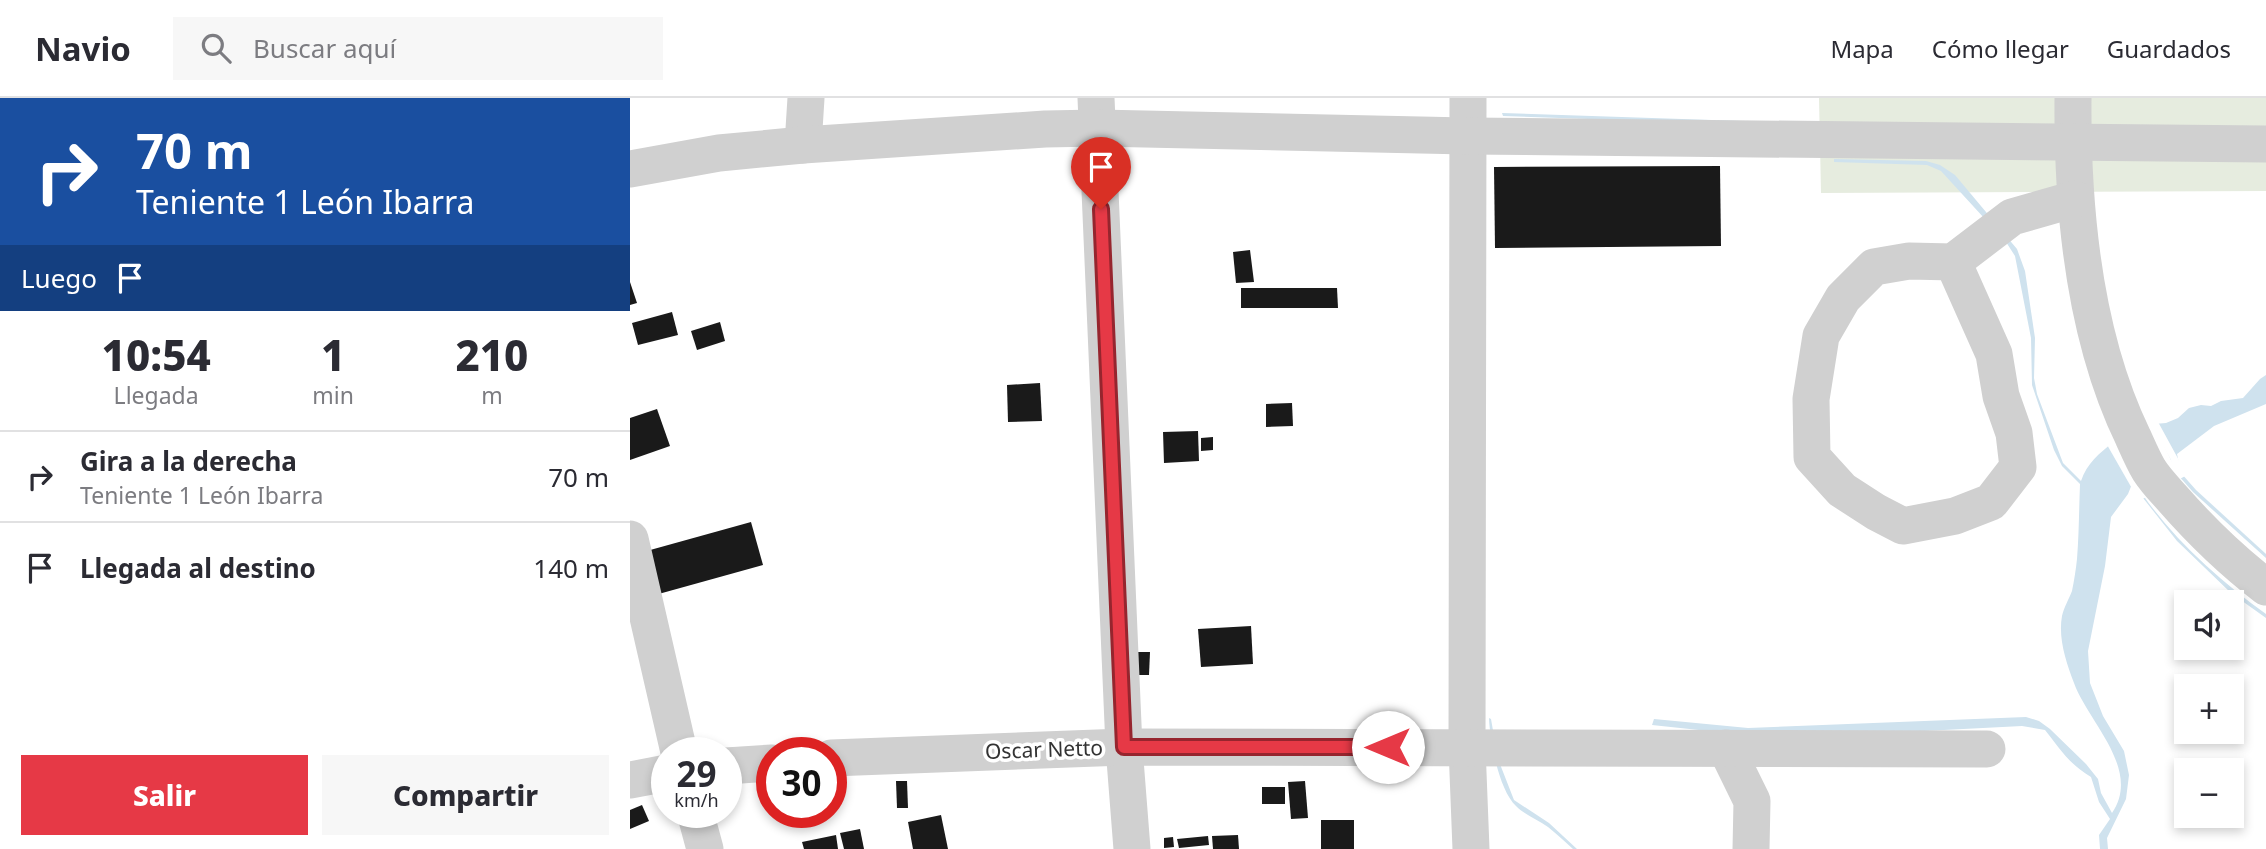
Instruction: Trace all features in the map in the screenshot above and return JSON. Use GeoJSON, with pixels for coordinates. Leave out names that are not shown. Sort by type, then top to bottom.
{"type":"FeatureCollection","features":[{"type":"Feature","properties":{"kind":"street"},"geometry":{"type":"LineString","coordinates":[[803,145],[806,98]]}},
{"type":"Feature","properties":{"kind":"street"},"geometry":{"type":"LineString","coordinates":[[1468,98],[1467,747],[1471,849]]}},
{"type":"Feature","properties":{"kind":"street"},"geometry":{"type":"LineString","coordinates":[[2073,98],[2075,199],[2093,316],[2118,406],[2150,471],[2194,523],[2266,587]]}},
{"type":"Feature","properties":{"kind":"street"},"geometry":{"type":"LineString","coordinates":[[1097,113],[1124,747],[1132,849]]}},
{"type":"Feature","properties":{"kind":"street"},"geometry":{"type":"LineString","coordinates":[[630,169],[719,153],[1045,129],[1097,113],[1467,136],[2266,144]]}},
{"type":"Feature","properties":{"kind":"street"},"geometry":{"type":"LineString","coordinates":[[1952,261],[1994,354],[2001,396],[2014,433],[2018,467],[1991,502],[1955,516],[1903,526],[1842,490],[1812,457],[1811,399],[1821,336],[1843,298],[1874,267],[1909,261],[1952,261],[2012,217],[2075,199]]}},
{"type":"Feature","properties":{"kind":"street"},"geometry":{"type":"LineString","coordinates":[[630,540],[676,737]]}},
{"type":"Feature","properties":{"kind":"street","name":"Oscar Netto"},"geometry":{"type":"LineString","coordinates":[[847,757],[1124,747],[1987,749]]}},
{"type":"Feature","properties":{"kind":"street"},"geometry":{"type":"LineString","coordinates":[[1726,748],[1752,801],[1751,849]]}},
{"type":"Feature","properties":{"kind":"street"},"geometry":{"type":"LineString","coordinates":[[630,780],[651,776]]}},
{"type":"Feature","properties":{"kind":"street"},"geometry":{"type":"LineString","coordinates":[[699,828],[705,849]]}},
{"type":"Feature","properties":{"kind":"shaded area"},"geometry":{"type":"Polygon","coordinates":[[[1819,98],[2266,98],[2266,191],[1821,193],[1819,98]]]}},
{"type":"Feature","properties":{"kind":"water"},"geometry":{"type":"Polygon","coordinates":[[[1502,113],[2048,131],[2047,135],[1503,116],[1502,113]]]}},
{"type":"Feature","properties":{"kind":"water"},"geometry":{"type":"Polygon","coordinates":[[[1834,159],[1926,161],[1940,165],[1955,175],[2017,249],[2025,271],[2035,338],[2034,378],[2037,394],[2063,463],[2081,481],[2090,464],[2113,442],[2133,480],[2161,518],[2193,553],[2235,590],[2228,590],[2177,541],[2132,484],[2111,517],[2105,566],[2088,651],[2090,683],[2103,716],[2124,751],[2129,775],[2126,799],[2107,838],[2108,849],[2100,849],[2099,835],[2110,819],[2099,802],[2091,777],[2071,761],[2045,730],[2022,726],[1885,733],[1727,733],[1652,725],[1654,719],[1748,728],[2026,717],[2039,721],[2050,729],[2086,764],[2098,779],[2101,793],[2112,813],[2120,796],[2121,780],[2117,763],[2110,746],[2081,698],[2064,650],[2061,624],[2072,591],[2076,567],[2080,484],[2062,466],[2054,450],[2032,385],[2031,338],[2015,256],[2006,242],[1941,171],[1927,165],[1834,162],[1834,159]]]}},
{"type":"Feature","properties":{"kind":"water"},"geometry":{"type":"Polygon","coordinates":[[[2266,375],[2266,404],[2214,426],[2177,454],[2181,473],[2266,554],[2266,558],[2178,475],[2154,424],[2178,418],[2189,408],[2243,398],[2266,375]]]}},
{"type":"Feature","properties":{"kind":"water"},"geometry":{"type":"Polygon","coordinates":[[[2244,597],[2266,614],[2266,618],[2244,602],[2244,597]]]}},
{"type":"Feature","properties":{"kind":"water"},"geometry":{"type":"Polygon","coordinates":[[[1489,718],[1498,759],[1514,800],[1549,823],[1577,849],[1573,849],[1548,827],[1523,812],[1510,799],[1496,765],[1489,718]]]}},
{"type":"Feature","properties":{"kind":"pier"},"geometry":{"type":"Polygon","coordinates":[[[2157,420],[2187,475],[2178,480],[2172,471],[2171,460],[2151,425],[2152,421],[2157,420]]]}},
{"type":"Feature","properties":{"kind":"pier"},"geometry":{"type":"Polygon","coordinates":[[[2111,439],[2116,440],[2149,496],[2140,500],[2134,492],[2106,443],[2111,439]]]}},
{"type":"Feature","properties":{"kind":"building"},"geometry":{"type":"Polygon","coordinates":[[[1720,166],[1721,246],[1495,248],[1494,167],[1720,166]]]}},
{"type":"Feature","properties":{"kind":"building"},"geometry":{"type":"Polygon","coordinates":[[[1250,250],[1254,282],[1236,283],[1233,252],[1250,250]]]}},
{"type":"Feature","properties":{"kind":"building"},"geometry":{"type":"Polygon","coordinates":[[[630,282],[637,303],[630,305],[630,282]]]}},
{"type":"Feature","properties":{"kind":"building"},"geometry":{"type":"Polygon","coordinates":[[[1241,288],[1337,288],[1338,308],[1241,308],[1241,288]]]}},
{"type":"Feature","properties":{"kind":"building"},"geometry":{"type":"Polygon","coordinates":[[[672,312],[678,335],[638,345],[632,323],[672,312]]]}},
{"type":"Feature","properties":{"kind":"building"},"geometry":{"type":"Polygon","coordinates":[[[720,322],[725,341],[697,350],[691,331],[720,322]]]}},
{"type":"Feature","properties":{"kind":"building"},"geometry":{"type":"Polygon","coordinates":[[[1040,383],[1042,421],[1008,422],[1007,385],[1040,383]]]}},
{"type":"Feature","properties":{"kind":"building"},"geometry":{"type":"Polygon","coordinates":[[[1292,403],[1293,426],[1266,427],[1266,404],[1292,403]]]}},
{"type":"Feature","properties":{"kind":"building"},"geometry":{"type":"Polygon","coordinates":[[[657,409],[670,446],[630,460],[630,418],[657,409]]]}},
{"type":"Feature","properties":{"kind":"building"},"geometry":{"type":"Polygon","coordinates":[[[1198,431],[1199,461],[1164,463],[1163,432],[1198,431]]]}},
{"type":"Feature","properties":{"kind":"building"},"geometry":{"type":"Polygon","coordinates":[[[1213,437],[1213,450],[1201,451],[1201,438],[1213,437]]]}},
{"type":"Feature","properties":{"kind":"building"},"geometry":{"type":"Polygon","coordinates":[[[751,522],[763,565],[655,595],[643,552],[751,522]]]}},
{"type":"Feature","properties":{"kind":"building"},"geometry":{"type":"Polygon","coordinates":[[[1251,626],[1253,664],[1201,667],[1198,629],[1251,626]]]}},
{"type":"Feature","properties":{"kind":"building"},"geometry":{"type":"Polygon","coordinates":[[[1126,652],[1150,652],[1149,675],[1126,675],[1126,652]]]}},
{"type":"Feature","properties":{"kind":"building"},"geometry":{"type":"Polygon","coordinates":[[[896,781],[907,781],[908,808],[897,808],[896,781]]]}},
{"type":"Feature","properties":{"kind":"building"},"geometry":{"type":"Polygon","coordinates":[[[1305,781],[1308,818],[1291,819],[1288,782],[1305,781]]]}},
{"type":"Feature","properties":{"kind":"building"},"geometry":{"type":"Polygon","coordinates":[[[1262,787],[1285,787],[1285,804],[1262,804],[1262,787]]]}},
{"type":"Feature","properties":{"kind":"building"},"geometry":{"type":"Polygon","coordinates":[[[642,805],[649,821],[630,829],[630,810],[642,805]]]}},
{"type":"Feature","properties":{"kind":"building"},"geometry":{"type":"Polygon","coordinates":[[[941,815],[948,849],[913,849],[908,822],[941,815]]]}},
{"type":"Feature","properties":{"kind":"building"},"geometry":{"type":"Polygon","coordinates":[[[1321,820],[1354,820],[1354,849],[1321,849],[1321,820]]]}},
{"type":"Feature","properties":{"kind":"building"},"geometry":{"type":"Polygon","coordinates":[[[860,829],[864,849],[844,849],[840,833],[860,829]]]}},
{"type":"Feature","properties":{"kind":"building"},"geometry":{"type":"Polygon","coordinates":[[[836,835],[838,849],[804,849],[802,842],[836,835]]]}},
{"type":"Feature","properties":{"kind":"building"},"geometry":{"type":"Polygon","coordinates":[[[1238,835],[1239,849],[1213,849],[1212,836],[1238,835]]]}},
{"type":"Feature","properties":{"kind":"building"},"geometry":{"type":"Polygon","coordinates":[[[1208,836],[1209,845],[1179,848],[1177,839],[1208,836]]]}},
{"type":"Feature","properties":{"kind":"building"},"geometry":{"type":"Polygon","coordinates":[[[1173,837],[1174,847],[1164,848],[1164,838],[1173,837]]]}},
{"type":"Feature","properties":{"kind":"route"},"geometry":{"type":"LineString","coordinates":[[1101,209],[1124,747],[1388,747]]}}]}
